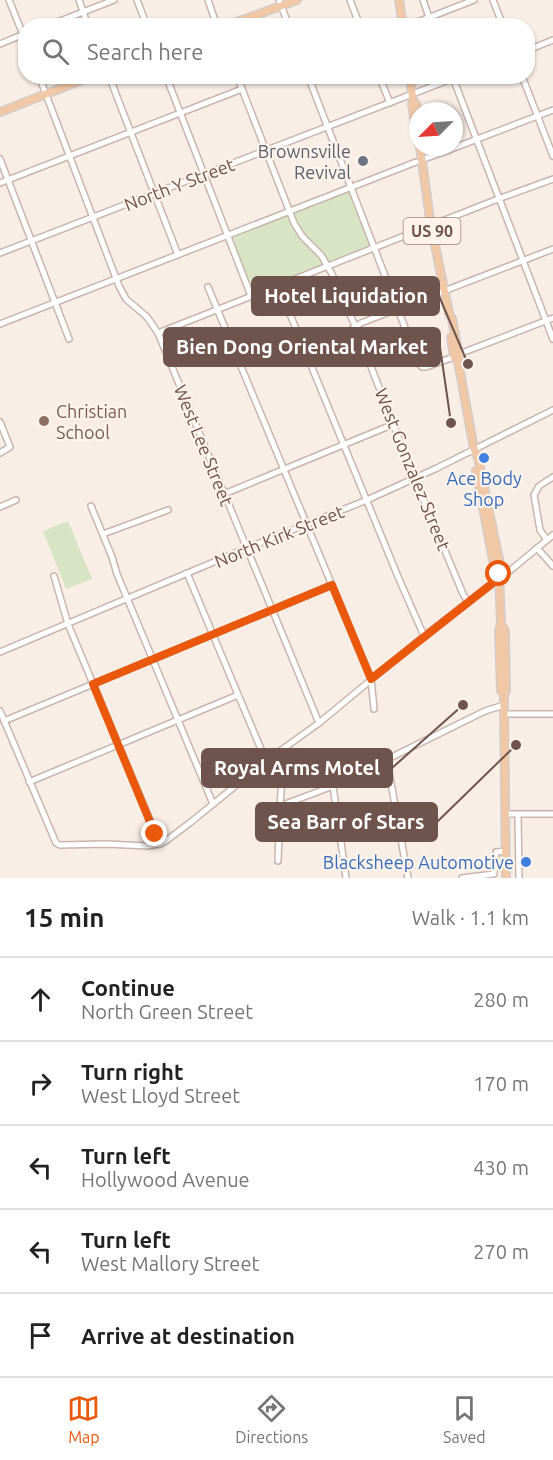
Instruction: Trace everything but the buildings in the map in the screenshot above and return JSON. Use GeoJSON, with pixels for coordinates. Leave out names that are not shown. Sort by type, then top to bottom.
{"type":"FeatureCollection","features":[{"type":"Feature","properties":{"kind":"main road"},"geometry":{"type":"LineString","coordinates":[[245,18],[280,3],[297,0]]}},
{"type":"Feature","properties":{"kind":"main road"},"geometry":{"type":"LineString","coordinates":[[399,0],[403,18]]}},
{"type":"Feature","properties":{"kind":"main road"},"geometry":{"type":"LineString","coordinates":[[0,112],[73,84]]}},
{"type":"Feature","properties":{"kind":"main road"},"geometry":{"type":"LineString","coordinates":[[411,84],[415,102]]}},
{"type":"Feature","properties":{"kind":"main road"},"geometry":{"type":"LineString","coordinates":[[412,102],[413,97]]}},
{"type":"Feature","properties":{"kind":"main road","name":"US 90"},"geometry":{"type":"LineString","coordinates":[[419,156],[494,565],[499,574],[501,692],[504,694],[506,878]]}},
{"type":"Feature","properties":{"kind":"street"},"geometry":{"type":"LineString","coordinates":[[9,0],[18,20]]}},
{"type":"Feature","properties":{"kind":"street"},"geometry":{"type":"LineString","coordinates":[[79,0],[85,18]]}},
{"type":"Feature","properties":{"kind":"street"},"geometry":{"type":"LineString","coordinates":[[68,18],[114,0]]}},
{"type":"Feature","properties":{"kind":"street"},"geometry":{"type":"LineString","coordinates":[[137,0],[144,18]]}},
{"type":"Feature","properties":{"kind":"street"},"geometry":{"type":"LineString","coordinates":[[208,0],[214,18]]}},
{"type":"Feature","properties":{"kind":"street"},"geometry":{"type":"LineString","coordinates":[[350,0],[357,18]]}},
{"type":"Feature","properties":{"kind":"street"},"geometry":{"type":"LineString","coordinates":[[423,0],[429,17],[474,0]]}},
{"type":"Feature","properties":{"kind":"street"},"geometry":{"type":"LineString","coordinates":[[493,0],[500,18]]}},
{"type":"Feature","properties":{"kind":"street"},"geometry":{"type":"LineString","coordinates":[[280,3],[286,18]]}},
{"type":"Feature","properties":{"kind":"street"},"geometry":{"type":"LineString","coordinates":[[0,44],[18,36]]}},
{"type":"Feature","properties":{"kind":"street"},"geometry":{"type":"LineString","coordinates":[[535,47],[553,40]]}},
{"type":"Feature","properties":{"kind":"street","name":"West Lee Street"},"geometry":{"type":"LineString","coordinates":[[42,84],[116,279],[126,299],[147,317],[158,333],[319,723]]}},
{"type":"Feature","properties":{"kind":"street"},"geometry":{"type":"LineString","coordinates":[[111,84],[178,255]]}},
{"type":"Feature","properties":{"kind":"street"},"geometry":{"type":"LineString","coordinates":[[169,84],[251,296]]}},
{"type":"Feature","properties":{"kind":"street","name":"West Gonzalez Street"},"geometry":{"type":"LineString","coordinates":[[240,84],[299,232],[321,255],[328,266],[356,328],[415,478],[468,602]]}},
{"type":"Feature","properties":{"kind":"street"},"geometry":{"type":"LineString","coordinates":[[311,84],[422,367],[457,357],[553,318]]}},
{"type":"Feature","properties":{"kind":"street"},"geometry":{"type":"LineString","coordinates":[[383,84],[390,103]]}},
{"type":"Feature","properties":{"kind":"street","name":"North Y Street"},"geometry":{"type":"LineString","coordinates":[[0,254],[390,103],[413,97],[440,84]]}},
{"type":"Feature","properties":{"kind":"street"},"geometry":{"type":"LineString","coordinates":[[456,84],[498,199],[553,339]]}},
{"type":"Feature","properties":{"kind":"street"},"geometry":{"type":"LineString","coordinates":[[525,84],[553,156]]}},
{"type":"Feature","properties":{"kind":"street"},"geometry":{"type":"LineString","coordinates":[[0,183],[242,89]]}},
{"type":"Feature","properties":{"kind":"street"},"geometry":{"type":"LineString","coordinates":[[0,324],[553,110]]}},
{"type":"Feature","properties":{"kind":"street"},"geometry":{"type":"LineString","coordinates":[[0,159],[69,339]]}},
{"type":"Feature","properties":{"kind":"street"},"geometry":{"type":"LineString","coordinates":[[158,333],[553,179]]}},
{"type":"Feature","properties":{"kind":"street"},"geometry":{"type":"LineString","coordinates":[[304,351],[398,308],[553,249]]}},
{"type":"Feature","properties":{"kind":"street"},"geometry":{"type":"LineString","coordinates":[[278,285],[424,636]]}},
{"type":"Feature","properties":{"kind":"street"},"geometry":{"type":"LineString","coordinates":[[208,286],[371,679],[374,709]]}},
{"type":"Feature","properties":{"kind":"street","name":"North Kirk Street"},"geometry":{"type":"LineString","coordinates":[[0,652],[367,500],[475,452],[553,410]]}},
{"type":"Feature","properties":{"kind":"street"},"geometry":{"type":"LineString","coordinates":[[0,422],[9,443],[9,448],[0,453]]}},
{"type":"Feature","properties":{"kind":"street"},"geometry":{"type":"LineString","coordinates":[[224,494],[394,424]]}},
{"type":"Feature","properties":{"kind":"street"},"geometry":{"type":"LineString","coordinates":[[547,540],[540,530],[534,495],[539,486],[553,477]]}},
{"type":"Feature","properties":{"kind":"street"},"geometry":{"type":"LineString","coordinates":[[0,507],[16,500]]}},
{"type":"Feature","properties":{"kind":"street"},"geometry":{"type":"LineString","coordinates":[[91,506],[213,804]]}},
{"type":"Feature","properties":{"kind":"street"},"geometry":{"type":"LineString","coordinates":[[103,534],[168,510]]}},
{"type":"Feature","properties":{"kind":"street"},"geometry":{"type":"LineString","coordinates":[[332,585],[93,684],[2,716],[56,843],[60,845],[139,846],[160,844],[266,761],[319,723],[468,602],[499,574],[553,535]]}},
{"type":"Feature","properties":{"kind":"street"},"geometry":{"type":"LineString","coordinates":[[537,548],[553,566]]}},
{"type":"Feature","properties":{"kind":"street"},"geometry":{"type":"LineString","coordinates":[[187,573],[266,761]]}},
{"type":"Feature","properties":{"kind":"street"},"geometry":{"type":"LineString","coordinates":[[54,576],[68,624],[160,844]]}},
{"type":"Feature","properties":{"kind":"street"},"geometry":{"type":"LineString","coordinates":[[29,782],[238,695]]}},
{"type":"Feature","properties":{"kind":"street"},"geometry":{"type":"LineString","coordinates":[[280,806],[333,786],[485,711],[504,705]]}},
{"type":"Feature","properties":{"kind":"street"},"geometry":{"type":"LineString","coordinates":[[504,714],[553,714]]}},
{"type":"Feature","properties":{"kind":"street"},"geometry":{"type":"LineString","coordinates":[[278,861],[283,764],[279,752]]}},
{"type":"Feature","properties":{"kind":"street"},"geometry":{"type":"LineString","coordinates":[[386,760],[408,878]]}},
{"type":"Feature","properties":{"kind":"street"},"geometry":{"type":"LineString","coordinates":[[333,786],[346,878]]}},
{"type":"Feature","properties":{"kind":"street"},"geometry":{"type":"LineString","coordinates":[[506,814],[553,814]]}},
{"type":"Feature","properties":{"kind":"street"},"geometry":{"type":"LineString","coordinates":[[519,815],[519,878]]}},
{"type":"Feature","properties":{"kind":"street"},"geometry":{"type":"LineString","coordinates":[[462,878],[494,874],[496,852],[506,851]]}},
{"type":"Feature","properties":{"kind":"green space"},"geometry":{"type":"Polygon","coordinates":[[[350,191],[372,247],[329,264],[300,228],[293,213],[350,191]]]}},
{"type":"Feature","properties":{"kind":"green space"},"geometry":{"type":"Polygon","coordinates":[[[288,215],[297,233],[325,265],[253,293],[231,237],[288,215]]]}},
{"type":"Feature","properties":{"kind":"green space"},"geometry":{"type":"Polygon","coordinates":[[[68,521],[92,579],[66,589],[43,531],[68,521]]]}},
{"type":"Feature","properties":{"kind":"place","name":"Brownsville Revival"},"geometry":{"type":"Point","coordinates":[363,161]}},
{"type":"Feature","properties":{"kind":"place","name":"Hotel Liquidation"},"geometry":{"type":"Point","coordinates":[468,364]}},
{"type":"Feature","properties":{"kind":"place","name":"Christian School"},"geometry":{"type":"Point","coordinates":[44,421]}},
{"type":"Feature","properties":{"kind":"place","name":"Bien Dong Oriental Market"},"geometry":{"type":"Point","coordinates":[451,423]}},
{"type":"Feature","properties":{"kind":"place","name":"Ace Body Shop"},"geometry":{"type":"Point","coordinates":[484,458]}},
{"type":"Feature","properties":{"kind":"place","name":"Royal Arms Motel"},"geometry":{"type":"Point","coordinates":[463,705]}},
{"type":"Feature","properties":{"kind":"place","name":"Sea Barr of Stars"},"geometry":{"type":"Point","coordinates":[516,745]}},
{"type":"Feature","properties":{"kind":"place","name":"Blacksheep Automotive"},"geometry":{"type":"Point","coordinates":[526,862]}},
{"type":"Feature","properties":{"kind":"route"},"geometry":{"type":"LineString","coordinates":[[155,834],[93,684],[332,585],[371,679],[499,578],[499,574]]}}]}
